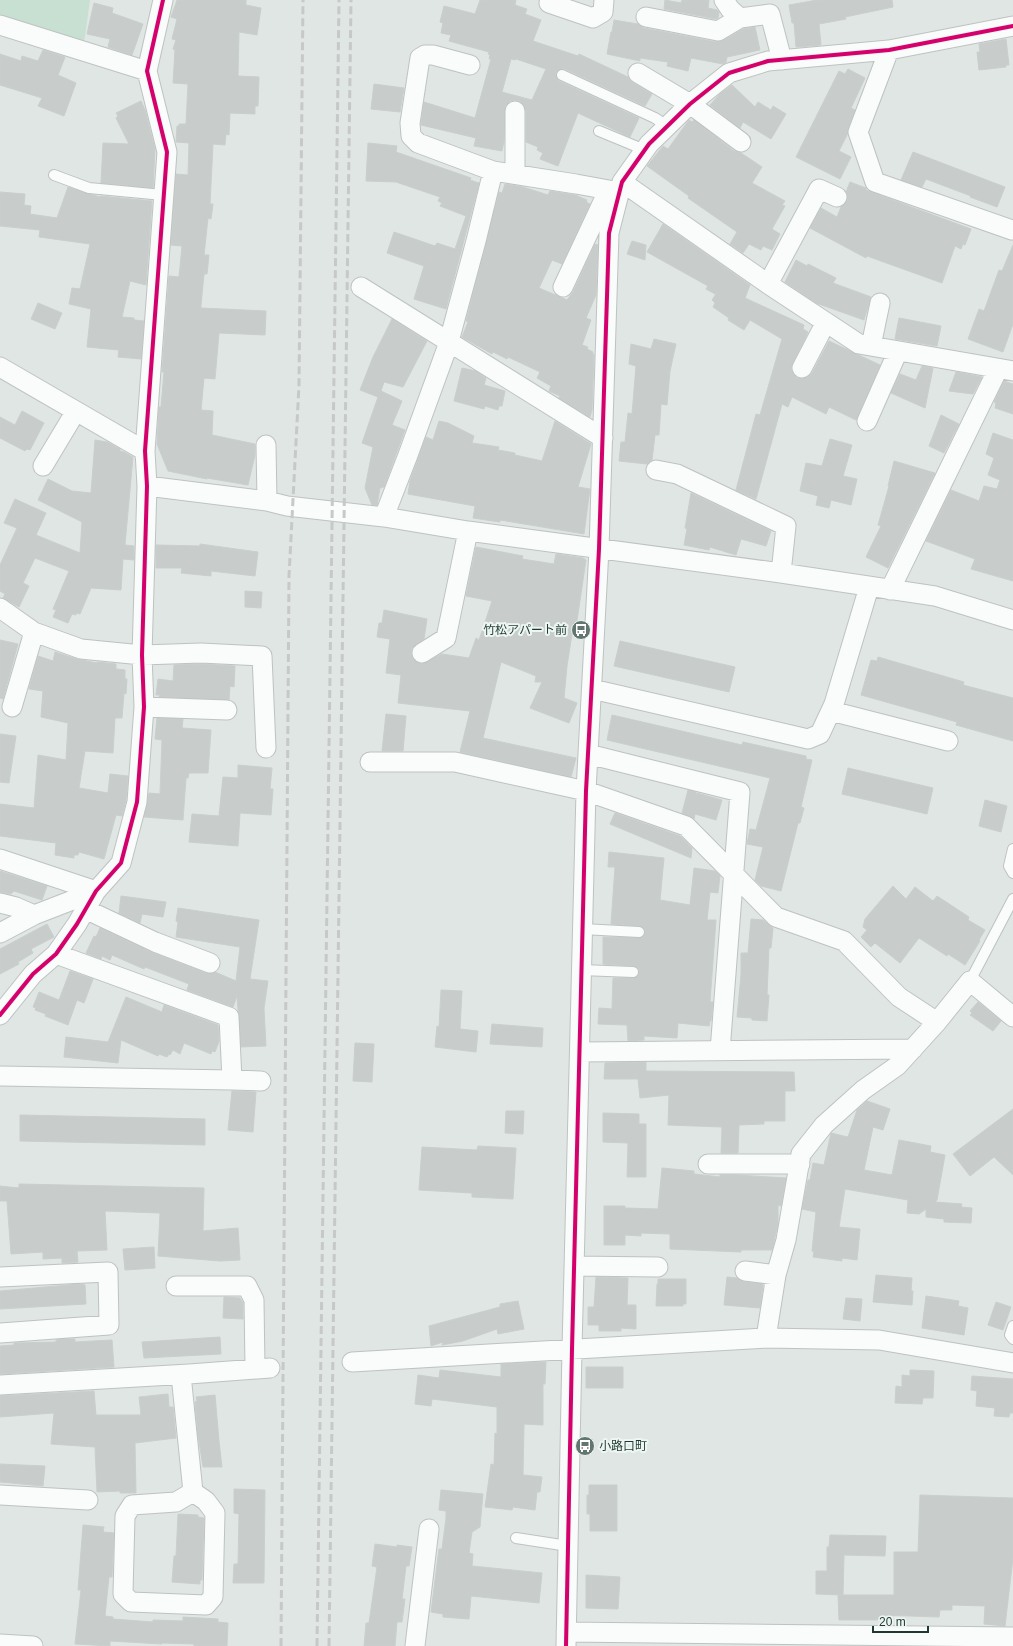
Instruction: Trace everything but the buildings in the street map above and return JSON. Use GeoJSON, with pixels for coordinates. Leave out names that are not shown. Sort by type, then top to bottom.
{"type":"FeatureCollection","features":[{"type":"Feature","properties":{"kind":"street"},"geometry":{"type":"LineString","coordinates":[[0,1015],[33,974],[56,954],[77,924],[96,891],[121,863],[137,802],[144,707],[142,655],[147,486],[145,451],[167,152],[147,71],[163,0]]}},
{"type":"Feature","properties":{"kind":"street"},"geometry":{"type":"LineString","coordinates":[[549,3],[593,18],[603,12],[604,0]]}},
{"type":"Feature","properties":{"kind":"street"},"geometry":{"type":"LineString","coordinates":[[724,0],[730,9],[740,18]]}},
{"type":"Feature","properties":{"kind":"street"},"geometry":{"type":"LineString","coordinates":[[646,17],[718,31],[740,18],[769,7],[782,60]]}},
{"type":"Feature","properties":{"kind":"street"},"geometry":{"type":"LineString","coordinates":[[0,25],[147,71]]}},
{"type":"Feature","properties":{"kind":"street"},"geometry":{"type":"LineString","coordinates":[[563,287],[617,188],[649,144],[690,104],[730,73],[768,61],[890,50],[1013,27]]}},
{"type":"Feature","properties":{"kind":"street"},"geometry":{"type":"LineString","coordinates":[[890,50],[858,132],[875,182],[1012,230]]}},
{"type":"Feature","properties":{"kind":"street"},"geometry":{"type":"LineString","coordinates":[[470,65],[433,55],[425,55],[420,58],[410,123],[411,136],[418,143],[493,171],[576,184],[617,188],[768,284],[858,344],[1006,370],[890,590]]}},
{"type":"Feature","properties":{"kind":"street"},"geometry":{"type":"LineString","coordinates":[[638,73],[690,104],[741,142]]}},
{"type":"Feature","properties":{"kind":"street"},"geometry":{"type":"LineString","coordinates":[[515,111],[515,174]]}},
{"type":"Feature","properties":{"kind":"street"},"geometry":{"type":"LineString","coordinates":[[384,517],[449,343],[493,171]]}},
{"type":"Feature","properties":{"kind":"street"},"geometry":{"type":"LineString","coordinates":[[617,188],[609,233],[599,549],[586,791],[566,1639],[986,1641],[1013,1636]]}},
{"type":"Feature","properties":{"kind":"street"},"geometry":{"type":"LineString","coordinates":[[768,284],[819,189],[837,197]]}},
{"type":"Feature","properties":{"kind":"street"},"geometry":{"type":"LineString","coordinates":[[361,287],[603,438]]}},
{"type":"Feature","properties":{"kind":"street"},"geometry":{"type":"LineString","coordinates":[[871,346],[880,303]]}},
{"type":"Feature","properties":{"kind":"street"},"geometry":{"type":"LineString","coordinates":[[802,368],[826,322]]}},
{"type":"Feature","properties":{"kind":"street"},"geometry":{"type":"LineString","coordinates":[[867,421],[898,351]]}},
{"type":"Feature","properties":{"kind":"street"},"geometry":{"type":"LineString","coordinates":[[0,367],[145,451]]}},
{"type":"Feature","properties":{"kind":"street"},"geometry":{"type":"LineString","coordinates":[[43,466],[76,411]]}},
{"type":"Feature","properties":{"kind":"street"},"geometry":{"type":"LineString","coordinates":[[266,445],[267,501]]}},
{"type":"Feature","properties":{"kind":"street"},"geometry":{"type":"LineString","coordinates":[[656,470],[677,474],[786,526],[781,573]]}},
{"type":"Feature","properties":{"kind":"street"},"geometry":{"type":"LineString","coordinates":[[147,486],[267,501],[287,506],[384,517],[468,531],[781,573],[935,596],[1013,620]]}},
{"type":"Feature","properties":{"kind":"street"},"geometry":{"type":"LineString","coordinates":[[422,653],[446,638],[468,531]]}},
{"type":"Feature","properties":{"kind":"street"},"geometry":{"type":"LineString","coordinates":[[592,689],[808,739],[820,734],[831,711],[869,587]]}},
{"type":"Feature","properties":{"kind":"street"},"geometry":{"type":"LineString","coordinates":[[0,608],[34,632],[81,649],[142,655],[202,653],[262,656],[266,748]]}},
{"type":"Feature","properties":{"kind":"street"},"geometry":{"type":"LineString","coordinates":[[12,707],[34,632]]}},
{"type":"Feature","properties":{"kind":"street"},"geometry":{"type":"LineString","coordinates":[[144,707],[226,710]]}},
{"type":"Feature","properties":{"kind":"street"},"geometry":{"type":"LineString","coordinates":[[831,711],[948,741]]}},
{"type":"Feature","properties":{"kind":"street"},"geometry":{"type":"LineString","coordinates":[[588,754],[740,792],[720,1051]]}},
{"type":"Feature","properties":{"kind":"street"},"geometry":{"type":"LineString","coordinates":[[370,762],[455,762],[586,791],[686,826],[776,917],[844,941],[899,997],[937,1022]]}},
{"type":"Feature","properties":{"kind":"street"},"geometry":{"type":"LineString","coordinates":[[0,859],[96,891]]}},
{"type":"Feature","properties":{"kind":"street"},"geometry":{"type":"LineString","coordinates":[[0,933],[34,915],[96,891]]}},
{"type":"Feature","properties":{"kind":"street"},"geometry":{"type":"LineString","coordinates":[[0,903],[16,907],[34,915]]}},
{"type":"Feature","properties":{"kind":"street"},"geometry":{"type":"LineString","coordinates":[[86,909],[155,942],[210,963]]}},
{"type":"Feature","properties":{"kind":"street"},"geometry":{"type":"LineString","coordinates":[[56,954],[229,1017],[232,1080]]}},
{"type":"Feature","properties":{"kind":"street"},"geometry":{"type":"LineString","coordinates":[[766,1338],[776,1275],[786,1240],[801,1154],[824,1125],[863,1090],[897,1066],[937,1022],[970,981],[1013,1017]]}},
{"type":"Feature","properties":{"kind":"street"},"geometry":{"type":"LineString","coordinates":[[580,1052],[912,1050]]}},
{"type":"Feature","properties":{"kind":"street"},"geometry":{"type":"LineString","coordinates":[[0,1076],[261,1081]]}},
{"type":"Feature","properties":{"kind":"street"},"geometry":{"type":"LineString","coordinates":[[708,1164],[800,1164]]}},
{"type":"Feature","properties":{"kind":"street"},"geometry":{"type":"LineString","coordinates":[[574,1266],[658,1267]]}},
{"type":"Feature","properties":{"kind":"street"},"geometry":{"type":"LineString","coordinates":[[745,1271],[776,1275]]}},
{"type":"Feature","properties":{"kind":"street"},"geometry":{"type":"LineString","coordinates":[[0,1277],[108,1272],[109,1317],[109,1325],[0,1333]]}},
{"type":"Feature","properties":{"kind":"street"},"geometry":{"type":"LineString","coordinates":[[0,1385],[262,1369],[254,1300],[247,1286],[176,1286]]}},
{"type":"Feature","properties":{"kind":"street"},"geometry":{"type":"LineString","coordinates":[[352,1362],[766,1338],[879,1340],[1013,1363]]}},
{"type":"Feature","properties":{"kind":"street"},"geometry":{"type":"LineString","coordinates":[[181,1374],[193,1492],[206,1501],[215,1513],[213,1597],[206,1605],[131,1602],[123,1594],[125,1516],[132,1505],[176,1502],[193,1492]]}},
{"type":"Feature","properties":{"kind":"street"},"geometry":{"type":"LineString","coordinates":[[0,1495],[88,1500]]}},
{"type":"Feature","properties":{"kind":"street"},"geometry":{"type":"LineString","coordinates":[[415,1646],[429,1529]]}},
{"type":"Feature","properties":{"kind":"street"},"geometry":{"type":"LineString","coordinates":[[0,1644],[33,1646]]}},
{"type":"Feature","properties":{"kind":"lane"},"geometry":{"type":"LineString","coordinates":[[562,75],[655,118],[667,126]]}},
{"type":"Feature","properties":{"kind":"lane"},"geometry":{"type":"LineString","coordinates":[[599,131],[645,150]]}},
{"type":"Feature","properties":{"kind":"lane"},"geometry":{"type":"LineString","coordinates":[[54,175],[89,188],[163,195]]}},
{"type":"Feature","properties":{"kind":"lane"},"geometry":{"type":"LineString","coordinates":[[1013,849],[1009,866],[1013,873]]}},
{"type":"Feature","properties":{"kind":"lane"},"geometry":{"type":"LineString","coordinates":[[970,981],[1013,899]]}},
{"type":"Feature","properties":{"kind":"lane"},"geometry":{"type":"LineString","coordinates":[[582,929],[639,932]]}},
{"type":"Feature","properties":{"kind":"lane"},"geometry":{"type":"LineString","coordinates":[[581,970],[633,972]]}},
{"type":"Feature","properties":{"kind":"lane"},"geometry":{"type":"LineString","coordinates":[[1013,1326],[1010,1335],[1013,1339]]}},
{"type":"Feature","properties":{"kind":"lane"},"geometry":{"type":"LineString","coordinates":[[516,1538],[568,1546]]}},
{"type":"Feature","properties":{"kind":"green space"},"geometry":{"type":"Polygon","coordinates":[[[0,0],[90,0],[84,43],[0,19],[0,0]]]}},
{"type":"Feature","properties":{"kind":"railway"},"geometry":{"type":"LineString","coordinates":[[281,1646],[289,576],[299,385],[303,0]]}},
{"type":"Feature","properties":{"kind":"railway"},"geometry":{"type":"LineString","coordinates":[[317,1646],[339,0]]}},
{"type":"Feature","properties":{"kind":"railway"},"geometry":{"type":"LineString","coordinates":[[329,1646],[351,0]]}},
{"type":"Feature","properties":{"kind":"cycle path"},"geometry":{"type":"LineString","coordinates":[[0,1015],[33,974],[56,954],[77,924],[96,891],[121,863],[137,802],[144,707],[142,655],[147,486],[145,451],[167,152],[147,71],[163,0]]}},
{"type":"Feature","properties":{"kind":"cycle path"},"geometry":{"type":"LineString","coordinates":[[566,1646],[586,791],[599,549],[609,233],[622,182],[649,144],[690,104],[729,73],[768,61],[889,50],[1013,26]]}},
{"type":"Feature","properties":{"kind":"place","name":"竹松アパート前"},"geometry":{"type":"Point","coordinates":[581,630]}},
{"type":"Feature","properties":{"kind":"place","name":"小路口町"},"geometry":{"type":"Point","coordinates":[585,1446]}}]}
